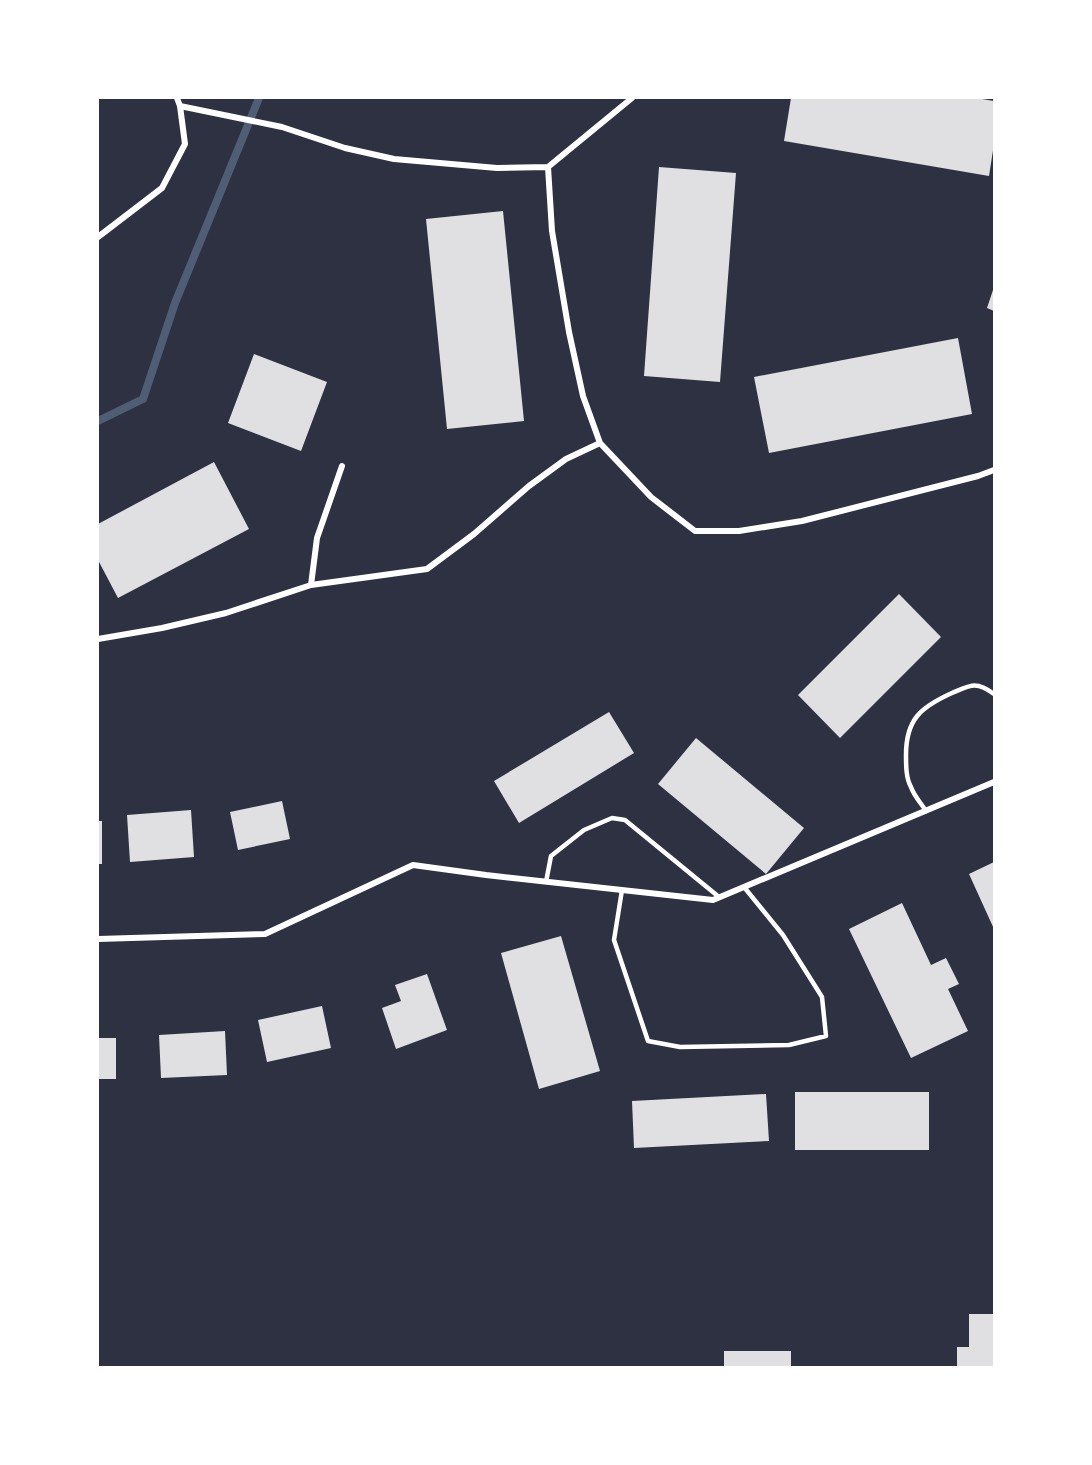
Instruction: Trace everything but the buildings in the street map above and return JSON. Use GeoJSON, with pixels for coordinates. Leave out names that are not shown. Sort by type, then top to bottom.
{"type":"FeatureCollection","features":[{"type":"Feature","properties":{"kind":"street"},"geometry":{"type":"LineString","coordinates":[[98,237],[162,188],[185,144],[177,98]]}},
{"type":"Feature","properties":{"kind":"street"},"geometry":{"type":"LineString","coordinates":[[180,106],[282,127],[345,148],[394,159],[497,168],[548,167],[632,98]]}},
{"type":"Feature","properties":{"kind":"street"},"geometry":{"type":"LineString","coordinates":[[548,167],[552,231],[569,332],[583,396],[600,443],[651,497],[695,531],[739,531],[802,521],[994,470]]}},
{"type":"Feature","properties":{"kind":"street"},"geometry":{"type":"LineString","coordinates":[[98,639],[162,628],[226,613],[311,585],[427,569],[566,459],[600,443]]}},
{"type":"Feature","properties":{"kind":"street"},"geometry":{"type":"LineString","coordinates":[[311,585],[317,538],[342,466]]}},
{"type":"Feature","properties":{"kind":"street"},"geometry":{"type":"LineString","coordinates":[[98,939],[265,934],[414,865],[713,900],[994,782]]}},
{"type":"Feature","properties":{"kind":"lane"},"geometry":{"type":"LineString","coordinates":[[926,811],[911,788],[907,774],[906,746],[912,723],[918,714],[935,701],[972,686],[981,686],[994,694]]}},
{"type":"Feature","properties":{"kind":"lane"},"geometry":{"type":"LineString","coordinates":[[546,882],[551,856],[584,830],[612,818],[625,820],[719,897]]}},
{"type":"Feature","properties":{"kind":"lane"},"geometry":{"type":"LineString","coordinates":[[622,890],[614,940],[648,1041],[680,1047],[789,1045],[826,1036],[822,997],[783,935],[744,887]]}},
{"type":"Feature","properties":{"kind":"waterway"},"geometry":{"type":"LineString","coordinates":[[98,421],[143,399],[175,303],[259,98]]}}]}
